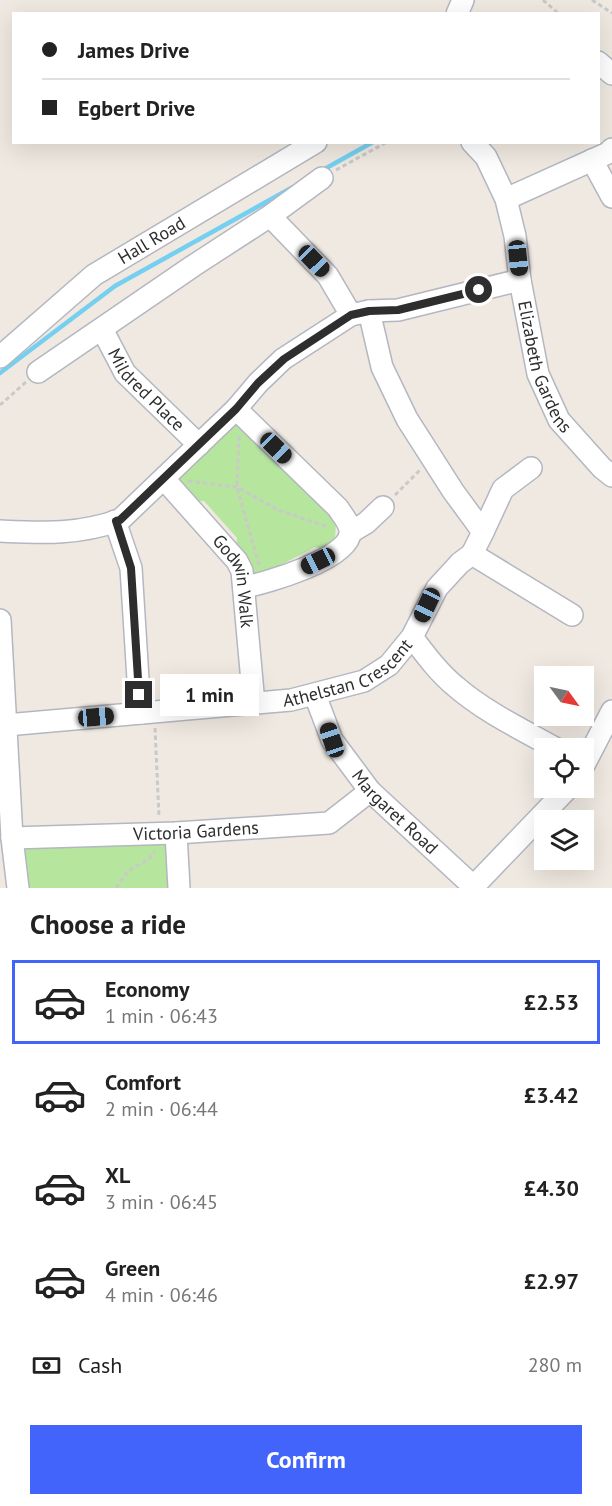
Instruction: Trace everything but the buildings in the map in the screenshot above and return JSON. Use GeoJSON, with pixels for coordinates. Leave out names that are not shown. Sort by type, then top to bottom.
{"type":"FeatureCollection","features":[{"type":"Feature","properties":{"kind":"street"},"geometry":{"type":"LineString","coordinates":[[600,64],[612,74]]}},
{"type":"Feature","properties":{"kind":"street","name":"Hall Road"},"geometry":{"type":"LineString","coordinates":[[0,357],[94,276],[313,144]]}},
{"type":"Feature","properties":{"kind":"street","name":"Elizabeth Gardens"},"geometry":{"type":"LineString","coordinates":[[474,144],[486,157],[506,199],[515,236],[520,280],[538,374],[559,420],[608,467]]}},
{"type":"Feature","properties":{"kind":"street"},"geometry":{"type":"LineString","coordinates":[[506,199],[608,153],[612,149]]}},
{"type":"Feature","properties":{"kind":"street"},"geometry":{"type":"LineString","coordinates":[[592,160],[612,197]]}},
{"type":"Feature","properties":{"kind":"street","name":"Mildred Place"},"geometry":{"type":"LineString","coordinates":[[38,372],[270,216],[322,178]]}},
{"type":"Feature","properties":{"kind":"street"},"geometry":{"type":"LineString","coordinates":[[270,216],[360,313],[407,419],[483,532]]}},
{"type":"Feature","properties":{"kind":"street"},"geometry":{"type":"LineString","coordinates":[[0,531],[60,533],[94,529],[120,520],[199,445],[241,413],[258,383],[284,359],[360,313],[398,310],[520,280]]}},
{"type":"Feature","properties":{"kind":"street","name":"Mildred Place"},"geometry":{"type":"LineString","coordinates":[[102,329],[125,373],[199,445]]}},
{"type":"Feature","properties":{"kind":"street"},"geometry":{"type":"LineString","coordinates":[[241,413],[338,508],[351,532]]}},
{"type":"Feature","properties":{"kind":"street","name":"Athelstan Crescent"},"geometry":{"type":"LineString","coordinates":[[6,725],[291,700],[364,681],[389,664],[412,637],[437,588],[460,563],[472,554],[503,489],[531,468]]}},
{"type":"Feature","properties":{"kind":"street","name":"Godwin Walk"},"geometry":{"type":"LineString","coordinates":[[164,479],[237,561],[252,586],[254,704]]}},
{"type":"Feature","properties":{"kind":"street"},"geometry":{"type":"LineString","coordinates":[[252,586],[282,579],[335,553],[347,542],[351,532],[383,507]]}},
{"type":"Feature","properties":{"kind":"street"},"geometry":{"type":"LineString","coordinates":[[116,521],[131,568],[139,695],[148,713]]}},
{"type":"Feature","properties":{"kind":"street"},"geometry":{"type":"LineString","coordinates":[[472,554],[572,615]]}},
{"type":"Feature","properties":{"kind":"street"},"geometry":{"type":"LineString","coordinates":[[0,620],[6,725],[3,751],[18,888]]}},
{"type":"Feature","properties":{"kind":"street"},"geometry":{"type":"LineString","coordinates":[[412,637],[435,667],[463,692],[487,709],[538,738]]}},
{"type":"Feature","properties":{"kind":"street","name":"Margaret Road"},"geometry":{"type":"LineString","coordinates":[[315,695],[332,740],[370,791],[473,887]]}},
{"type":"Feature","properties":{"kind":"street"},"geometry":{"type":"LineString","coordinates":[[594,746],[612,713]]}},
{"type":"Feature","properties":{"kind":"street","name":"Victoria Gardens"},"geometry":{"type":"LineString","coordinates":[[12,838],[169,833],[329,823],[370,791]]}},
{"type":"Feature","properties":{"kind":"street"},"geometry":{"type":"LineString","coordinates":[[473,887],[558,798]]}},
{"type":"Feature","properties":{"kind":"street"},"geometry":{"type":"LineString","coordinates":[[169,833],[179,888]]}},
{"type":"Feature","properties":{"kind":"path"},"geometry":{"type":"LineString","coordinates":[[543,0],[557,12]]}},
{"type":"Feature","properties":{"kind":"path"},"geometry":{"type":"LineString","coordinates":[[592,0],[612,13]]}},
{"type":"Feature","properties":{"kind":"path"},"geometry":{"type":"LineString","coordinates":[[322,178],[383,144]]}},
{"type":"Feature","properties":{"kind":"path"},"geometry":{"type":"LineString","coordinates":[[0,405],[38,372]]}},
{"type":"Feature","properties":{"kind":"path"},"geometry":{"type":"LineString","coordinates":[[241,413],[237,487],[257,554],[252,586]]}},
{"type":"Feature","properties":{"kind":"path"},"geometry":{"type":"LineString","coordinates":[[383,507],[432,458]]}},
{"type":"Feature","properties":{"kind":"path"},"geometry":{"type":"LineString","coordinates":[[164,479],[237,487],[278,510],[351,532]]}},
{"type":"Feature","properties":{"kind":"path"},"geometry":{"type":"LineString","coordinates":[[116,888],[129,871],[149,859],[169,833],[148,713]]}},
{"type":"Feature","properties":{"kind":"green space"},"geometry":{"type":"Polygon","coordinates":[[[240,421],[336,521],[335,541],[325,550],[315,547],[279,566],[275,574],[247,575],[236,548],[237,538],[204,501],[195,501],[179,482],[182,471],[229,423],[240,421]]]}},
{"type":"Feature","properties":{"kind":"green space"},"geometry":{"type":"Polygon","coordinates":[[[167,840],[169,888],[24,888],[20,844],[167,840]]]}},
{"type":"Feature","properties":{"kind":"waterway"},"geometry":{"type":"LineString","coordinates":[[321,171],[369,144]]}},
{"type":"Feature","properties":{"kind":"waterway"},"geometry":{"type":"LineString","coordinates":[[0,373],[115,286],[293,187]]}},
{"type":"Feature","properties":{"kind":"route"},"geometry":{"type":"LineString","coordinates":[[139,695],[131,568],[116,521],[120,520],[164,479],[284,359],[351,315],[369,311],[398,310],[479,290]]}}]}
